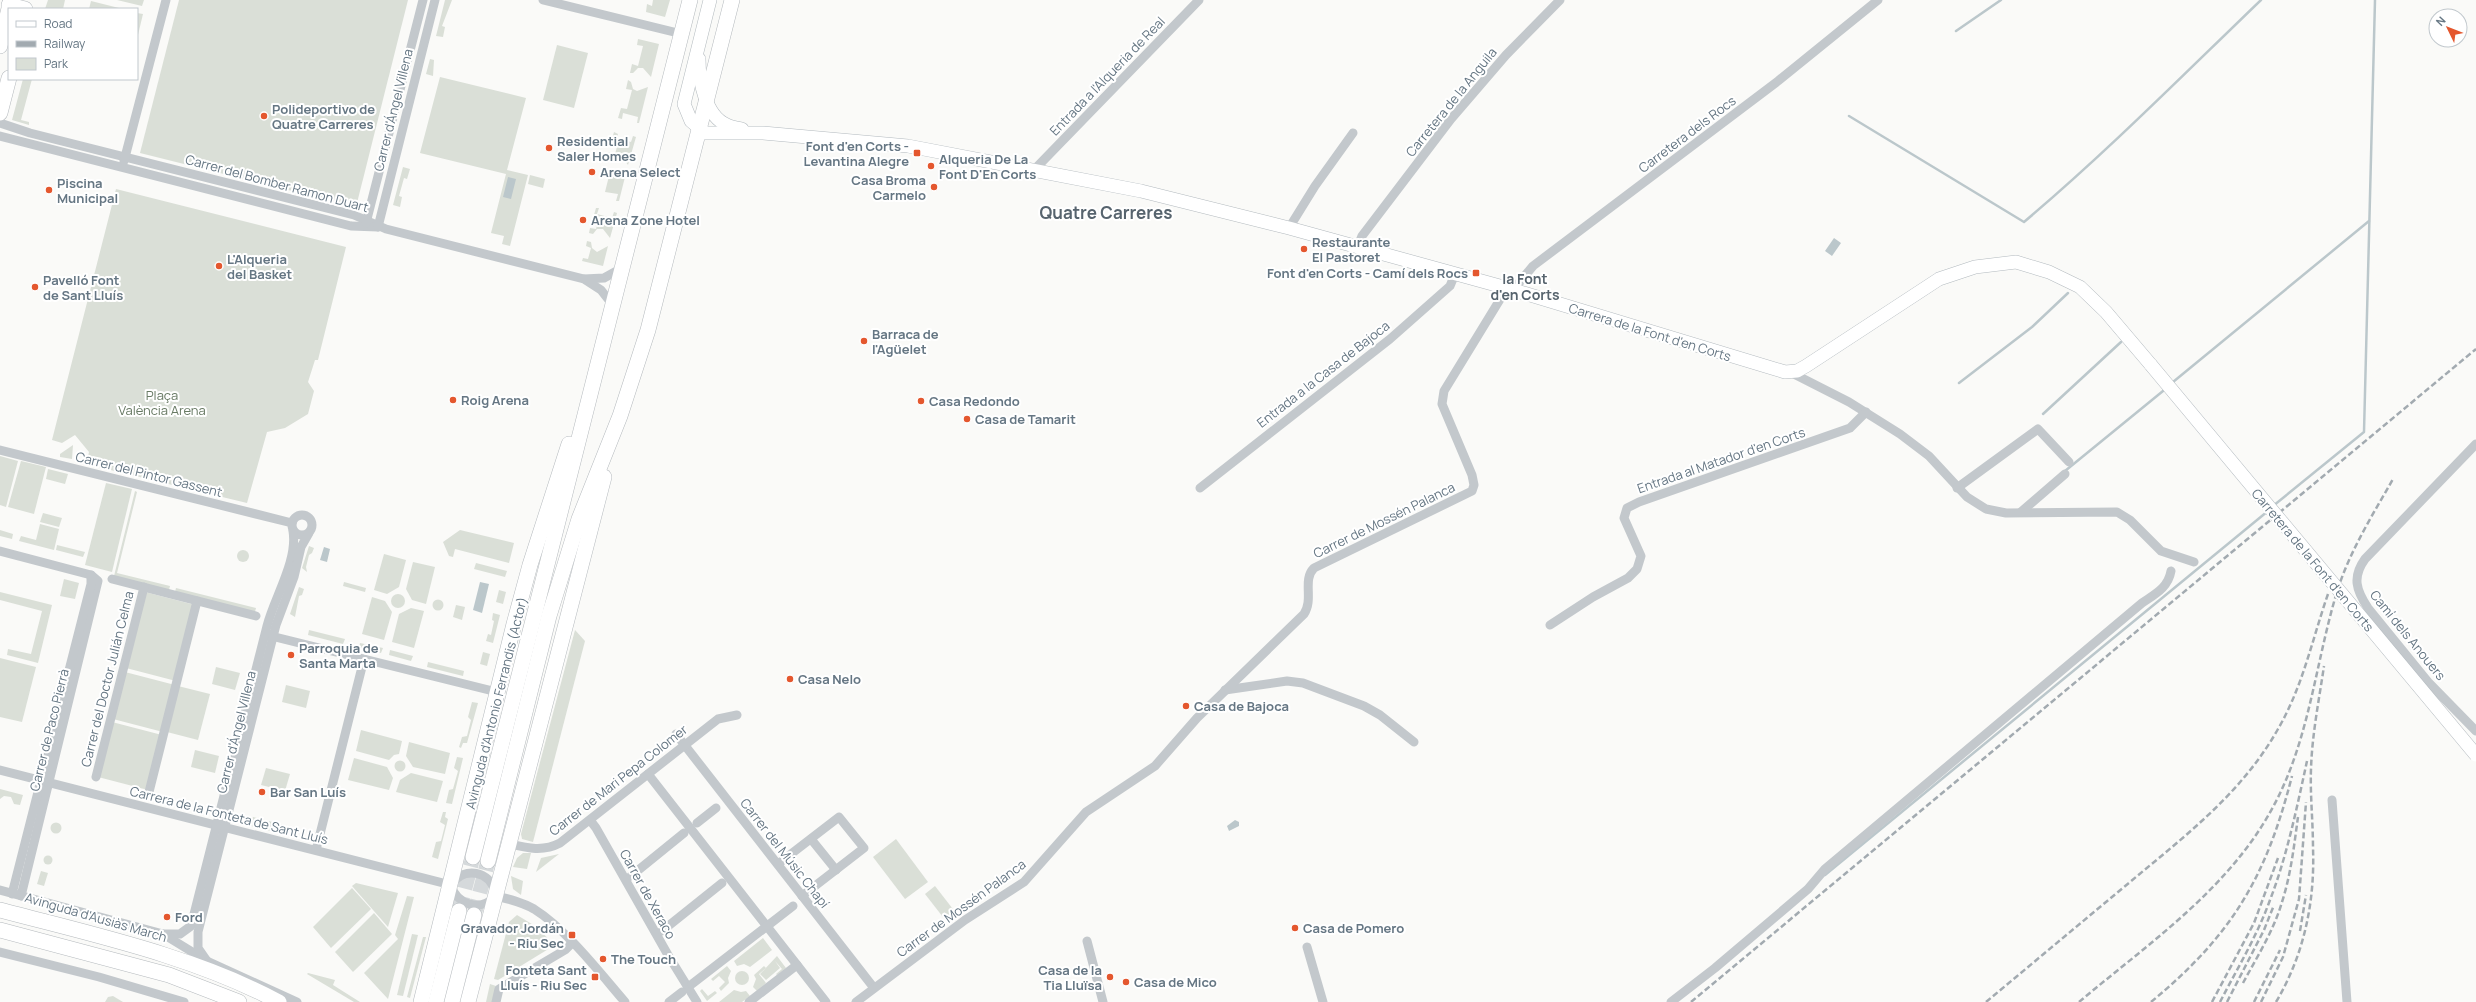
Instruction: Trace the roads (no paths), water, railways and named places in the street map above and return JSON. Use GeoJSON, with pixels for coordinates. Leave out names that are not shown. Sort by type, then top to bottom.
{"type":"FeatureCollection","features":[{"type":"Feature","properties":{"kind":"main road","name":"Avinguda d'Antonio Ferrandis (Actor)"},"geometry":{"type":"LineString","coordinates":[[473,857],[690,0]]}},
{"type":"Feature","properties":{"kind":"main road"},"geometry":{"type":"LineString","coordinates":[[468,1002],[620,416],[648,330],[732,0]]}},
{"type":"Feature","properties":{"kind":"main road"},"geometry":{"type":"LineString","coordinates":[[10,3],[23,8]]}},
{"type":"Feature","properties":{"kind":"main road"},"geometry":{"type":"LineString","coordinates":[[0,46],[8,12]]}},
{"type":"Feature","properties":{"kind":"main road"},"geometry":{"type":"LineString","coordinates":[[0,113],[8,80]]}},
{"type":"Feature","properties":{"kind":"main road","name":"Avinguda d'Antonio Ferrandis (Actor)"},"geometry":{"type":"LineString","coordinates":[[421,1002],[451,885],[497,692],[530,565],[552,494],[571,440],[587,409]]}},
{"type":"Feature","properties":{"kind":"main road"},"geometry":{"type":"LineString","coordinates":[[488,861],[549,616],[579,519],[620,416]]}},
{"type":"Feature","properties":{"kind":"main road","name":"Avinguda d'Ausiàs March"},"geometry":{"type":"LineString","coordinates":[[0,910],[149,950],[246,987],[279,1002]]}},
{"type":"Feature","properties":{"kind":"main road"},"geometry":{"type":"LineString","coordinates":[[436,1002],[459,911]]}},
{"type":"Feature","properties":{"kind":"main road"},"geometry":{"type":"LineString","coordinates":[[452,1002],[474,915]]}},
{"type":"Feature","properties":{"kind":"main road"},"geometry":{"type":"LineString","coordinates":[[0,930],[169,975],[239,1002]]}},
{"type":"Feature","properties":{"kind":"street"},"geometry":{"type":"LineString","coordinates":[[122,168],[166,0]]}},
{"type":"Feature","properties":{"kind":"street","name":"Carrer d'Ángel Villena"},"geometry":{"type":"LineString","coordinates":[[366,223],[423,0]]}},
{"type":"Feature","properties":{"kind":"street","name":"Carrer d'Ángel Villena"},"geometry":{"type":"LineString","coordinates":[[378,227],[435,0]]}},
{"type":"Feature","properties":{"kind":"street"},"geometry":{"type":"LineString","coordinates":[[543,0],[682,34]]}},
{"type":"Feature","properties":{"kind":"street"},"geometry":{"type":"LineString","coordinates":[[710,0],[684,104],[687,116],[699,130],[712,133],[763,133]]}},
{"type":"Feature","properties":{"kind":"street","name":"Entrada a l'Alqueria de Real"},"geometry":{"type":"LineString","coordinates":[[1033,171],[1199,0]]}},
{"type":"Feature","properties":{"kind":"street","name":"Carretera de la Anguila"},"geometry":{"type":"LineString","coordinates":[[1358,246],[1362,236],[1450,119],[1506,55],[1560,0]]}},
{"type":"Feature","properties":{"kind":"street","name":"Carretera dels Rocs"},"geometry":{"type":"LineString","coordinates":[[1510,289],[1533,266],[1778,81],[1878,0]]}},
{"type":"Feature","properties":{"kind":"street"},"geometry":{"type":"LineString","coordinates":[[701,38],[699,63],[706,100],[716,118],[727,126],[763,133]]}},
{"type":"Feature","properties":{"kind":"street","name":"Carrer del Bomber Ramon Duart"},"geometry":{"type":"LineString","coordinates":[[0,123],[378,227],[584,279]]}},
{"type":"Feature","properties":{"kind":"street","name":"Carrera de la Font d'en Corts"},"geometry":{"type":"LineString","coordinates":[[763,133],[908,146],[1141,191],[1358,246],[1510,289],[1757,365],[1790,372]]}},
{"type":"Feature","properties":{"kind":"street"},"geometry":{"type":"LineString","coordinates":[[1290,228],[1315,186],[1353,133]]}},
{"type":"Feature","properties":{"kind":"street","name":"Carrer del Bomber Ramon Duart"},"geometry":{"type":"LineString","coordinates":[[0,136],[122,168],[366,223]]}},
{"type":"Feature","properties":{"kind":"street","name":"Carretera de la Font d'en Corts"},"geometry":{"type":"LineString","coordinates":[[1790,372],[1806,366],[1939,279],[1975,267],[2016,262],[2049,272],[2080,287],[2106,312],[2151,365],[2476,755]]}},
{"type":"Feature","properties":{"kind":"street"},"geometry":{"type":"LineString","coordinates":[[584,279],[604,278],[622,268]]}},
{"type":"Feature","properties":{"kind":"street","name":"Entrada a la Casa de Bajoca"},"geometry":{"type":"LineString","coordinates":[[1200,488],[1390,339],[1450,286],[1455,274]]}},
{"type":"Feature","properties":{"kind":"street"},"geometry":{"type":"LineString","coordinates":[[584,279],[601,290],[612,304]]}},
{"type":"Feature","properties":{"kind":"street","name":"Carrer de Mossén Palanca"},"geometry":{"type":"LineString","coordinates":[[856,1002],[965,920],[1024,882],[1086,812],[1155,766],[1225,690],[1307,609],[1310,599],[1308,577],[1314,568],[1472,491],[1474,486],[1472,475],[1442,404],[1444,391],[1510,289]]}},
{"type":"Feature","properties":{"kind":"street"},"geometry":{"type":"LineString","coordinates":[[1790,372],[1866,412],[1900,434],[1929,456],[1957,488],[1973,502],[1986,509],[2006,513],[2117,512],[2130,520],[2161,551],[2194,562]]}},
{"type":"Feature","properties":{"kind":"street","name":"Entrada al Matador d'en Corts"},"geometry":{"type":"LineString","coordinates":[[1550,625],[1593,597],[1628,578],[1637,569],[1641,556],[1624,518],[1627,508],[1639,502],[1850,428],[1866,412]]}},
{"type":"Feature","properties":{"kind":"street"},"geometry":{"type":"LineString","coordinates":[[1957,488],[2038,429],[2069,462]]}},
{"type":"Feature","properties":{"kind":"street","name":"Camí dels Anouers"},"geometry":{"type":"LineString","coordinates":[[2476,444],[2365,559],[2356,574],[2356,582],[2360,597],[2368,608],[2433,688],[2476,731]]}},
{"type":"Feature","properties":{"kind":"street","name":"Carrer del Pintor Gassent"},"geometry":{"type":"LineString","coordinates":[[0,450],[292,527]]}},
{"type":"Feature","properties":{"kind":"street"},"geometry":{"type":"LineString","coordinates":[[2021,512],[2065,474]]}},
{"type":"Feature","properties":{"kind":"street"},"geometry":{"type":"LineString","coordinates":[[297,516],[308,517],[312,522],[309,533],[300,536],[292,527],[297,516]]}},
{"type":"Feature","properties":{"kind":"street","name":"Carrer d'Ángel Villena"},"geometry":{"type":"LineString","coordinates":[[206,961],[198,948],[197,937],[221,827],[286,573],[294,538],[292,527]]}},
{"type":"Feature","properties":{"kind":"street","name":"Carrer d'Ángel Villena"},"geometry":{"type":"LineString","coordinates":[[269,636],[294,577],[301,547],[309,533]]}},
{"type":"Feature","properties":{"kind":"street","name":"Carrer de Paco Pierrà"},"geometry":{"type":"LineString","coordinates":[[0,551],[87,574],[97,579],[98,586],[45,782],[17,895]]}},
{"type":"Feature","properties":{"kind":"street"},"geometry":{"type":"LineString","coordinates":[[1671,1002],[1715,968],[1808,889],[1831,864],[2142,603],[2162,589],[2169,579],[2170,571]]}},
{"type":"Feature","properties":{"kind":"street"},"geometry":{"type":"LineString","coordinates":[[112,579],[256,616]]}},
{"type":"Feature","properties":{"kind":"street","name":"Carrer del Doctor Julián Celma"},"geometry":{"type":"LineString","coordinates":[[96,778],[144,587]]}},
{"type":"Feature","properties":{"kind":"street"},"geometry":{"type":"LineString","coordinates":[[149,792],[197,601]]}},
{"type":"Feature","properties":{"kind":"street"},"geometry":{"type":"LineString","coordinates":[[269,636],[497,692]]}},
{"type":"Feature","properties":{"kind":"street"},"geometry":{"type":"LineString","coordinates":[[316,850],[364,659]]}},
{"type":"Feature","properties":{"kind":"street"},"geometry":{"type":"LineString","coordinates":[[1225,690],[1287,681],[1303,683],[1368,708],[1414,742]]}},
{"type":"Feature","properties":{"kind":"street","name":"Carrer de Mari Pepa Colomer"},"geometry":{"type":"LineString","coordinates":[[510,844],[536,850],[552,847],[590,820],[718,719],[737,715]]}},
{"type":"Feature","properties":{"kind":"street","name":"Carrer del Músic Chapí"},"geometry":{"type":"LineString","coordinates":[[676,734],[874,988]]}},
{"type":"Feature","properties":{"kind":"street","name":"Carrera de la Fonteta de Sant Lluís"},"geometry":{"type":"LineString","coordinates":[[0,770],[451,885]]}},
{"type":"Feature","properties":{"kind":"street"},"geometry":{"type":"LineString","coordinates":[[648,774],[826,1002]]}},
{"type":"Feature","properties":{"kind":"street"},"geometry":{"type":"LineString","coordinates":[[2332,800],[2347,1002]]}},
{"type":"Feature","properties":{"kind":"street"},"geometry":{"type":"LineString","coordinates":[[697,823],[716,808]]}},
{"type":"Feature","properties":{"kind":"street"},"geometry":{"type":"LineString","coordinates":[[778,864],[839,817],[864,848],[802,896]]}},
{"type":"Feature","properties":{"kind":"street","name":"Carrer de Xeraco"},"geometry":{"type":"LineString","coordinates":[[590,820],[697,1002]]}},
{"type":"Feature","properties":{"kind":"street","name":"Carrer d'Ángel Villena"},"geometry":{"type":"LineString","coordinates":[[163,934],[180,934],[192,926],[221,827]]}},
{"type":"Feature","properties":{"kind":"street"},"geometry":{"type":"LineString","coordinates":[[631,876],[684,833]]}},
{"type":"Feature","properties":{"kind":"street"},"geometry":{"type":"LineString","coordinates":[[811,838],[836,870]]}},
{"type":"Feature","properties":{"kind":"street"},"geometry":{"type":"LineString","coordinates":[[475,873],[490,880],[496,896],[486,904],[473,906],[461,901],[451,885],[459,877],[475,873]]}},
{"type":"Feature","properties":{"kind":"street"},"geometry":{"type":"LineString","coordinates":[[662,931],[722,883]]}},
{"type":"Feature","properties":{"kind":"street","name":"Avinguda d'Ausiàs March"},"geometry":{"type":"LineString","coordinates":[[0,890],[163,934],[206,961],[297,1002]]}},
{"type":"Feature","properties":{"kind":"street"},"geometry":{"type":"LineString","coordinates":[[496,896],[533,909],[557,928],[625,1002]]}},
{"type":"Feature","properties":{"kind":"street"},"geometry":{"type":"LineString","coordinates":[[692,984],[792,906]]}},
{"type":"Feature","properties":{"kind":"street"},"geometry":{"type":"LineString","coordinates":[[1087,941],[1103,1002]]}},
{"type":"Feature","properties":{"kind":"street"},"geometry":{"type":"LineString","coordinates":[[496,1002],[499,989],[565,950],[572,943]]}},
{"type":"Feature","properties":{"kind":"street"},"geometry":{"type":"LineString","coordinates":[[1307,947],[1323,1002]]}},
{"type":"Feature","properties":{"kind":"street"},"geometry":{"type":"LineString","coordinates":[[0,952],[99,977],[184,1002]]}},
{"type":"Feature","properties":{"kind":"street"},"geometry":{"type":"LineString","coordinates":[[749,1002],[797,965]]}},
{"type":"Feature","properties":{"kind":"street"},"geometry":{"type":"LineString","coordinates":[[669,1002],[682,992]]}},
{"type":"Feature","properties":{"kind":"waterway"},"geometry":{"type":"LineString","coordinates":[[1956,31],[2001,0]]}},
{"type":"Feature","properties":{"kind":"waterway"},"geometry":{"type":"LineString","coordinates":[[1849,116],[2024,222],[2115,141],[2261,0]]}},
{"type":"Feature","properties":{"kind":"waterway"},"geometry":{"type":"LineString","coordinates":[[2273,506],[2364,432],[2375,0]]}},
{"type":"Feature","properties":{"kind":"waterway"},"geometry":{"type":"LineString","coordinates":[[2173,382],[2369,221]]}},
{"type":"Feature","properties":{"kind":"waterway"},"geometry":{"type":"LineString","coordinates":[[1959,383],[2032,327],[2068,293]]}},
{"type":"Feature","properties":{"kind":"waterway"},"geometry":{"type":"LineString","coordinates":[[2043,414],[2121,342]]}},
{"type":"Feature","properties":{"kind":"waterway"},"geometry":{"type":"LineString","coordinates":[[2065,471],[2163,391]]}},
{"type":"Feature","properties":{"kind":"waterway"},"geometry":{"type":"LineString","coordinates":[[1825,875],[2268,511]]}},
{"type":"Feature","properties":{"kind":"tunnel"},"geometry":{"type":"LineString","coordinates":[[459,911],[473,857]]}},
{"type":"Feature","properties":{"kind":"tunnel"},"geometry":{"type":"LineString","coordinates":[[474,915],[488,861]]}},
{"type":"Feature","properties":{"kind":"railway"},"geometry":{"type":"LineString","coordinates":[[1691,1002],[2476,349]]}},
{"type":"Feature","properties":{"kind":"railway"},"geometry":{"type":"LineString","coordinates":[[2079,1002],[2186,913],[2234,864],[2255,837],[2273,807],[2295,756],[2341,580],[2361,536],[2393,479]]}},
{"type":"Feature","properties":{"kind":"railway"},"geometry":{"type":"LineString","coordinates":[[1986,1002],[2192,830],[2230,793],[2247,773],[2264,752],[2287,713],[2301,680],[2328,594]]}},
{"type":"Feature","properties":{"kind":"railway"},"geometry":{"type":"LineString","coordinates":[[2276,1002],[2286,984],[2301,947],[2310,908],[2313,868],[2311,769],[2316,718],[2324,666]]}},
{"type":"Feature","properties":{"kind":"railway"},"geometry":{"type":"LineString","coordinates":[[2220,1002],[2259,926],[2276,883],[2291,831],[2307,761]]}},
{"type":"Feature","properties":{"kind":"railway"},"geometry":{"type":"LineString","coordinates":[[2151,1002],[2204,953],[2242,902],[2257,875],[2270,845],[2282,812],[2292,776]]}},
{"type":"Feature","properties":{"kind":"railway"},"geometry":{"type":"LineString","coordinates":[[2261,1002],[2283,957],[2299,899],[2306,802]]}},
{"type":"Feature","properties":{"kind":"railway"},"geometry":{"type":"LineString","coordinates":[[2243,983],[2265,943],[2279,912],[2290,870],[2298,817]]}},
{"type":"Feature","properties":{"kind":"railway"},"geometry":{"type":"LineString","coordinates":[[2212,1002],[2254,923],[2278,858]]}},
{"type":"Feature","properties":{"kind":"railway"},"geometry":{"type":"LineString","coordinates":[[2300,931],[2306,895]]}},
{"type":"Feature","properties":{"kind":"railway"},"geometry":{"type":"LineString","coordinates":[[2227,1002],[2264,930],[2274,905]]}},
{"type":"Feature","properties":{"kind":"railway"},"geometry":{"type":"LineString","coordinates":[[2254,1002],[2280,950]]}},
{"type":"Feature","properties":{"kind":"place","name":"Polideportivo de Quatre Carreres"},"geometry":{"type":"Point","coordinates":[264,116]}},
{"type":"Feature","properties":{"kind":"place","name":"Residential Saler Homes"},"geometry":{"type":"Point","coordinates":[549,148]}},
{"type":"Feature","properties":{"kind":"place","name":"Font d'en Corts - Levantina Alegre"},"geometry":{"type":"Point","coordinates":[917,153]}},
{"type":"Feature","properties":{"kind":"place","name":"Alqueria De La Font D'En Corts"},"geometry":{"type":"Point","coordinates":[931,166]}},
{"type":"Feature","properties":{"kind":"place","name":"Arena Select"},"geometry":{"type":"Point","coordinates":[592,172]}},
{"type":"Feature","properties":{"kind":"place","name":"Casa Broma Carmelo"},"geometry":{"type":"Point","coordinates":[934,187]}},
{"type":"Feature","properties":{"kind":"place","name":"Piscina Municipal"},"geometry":{"type":"Point","coordinates":[49,190]}},
{"type":"Feature","properties":{"kind":"place","name":"Arena Zone Hotel"},"geometry":{"type":"Point","coordinates":[583,220]}},
{"type":"Feature","properties":{"kind":"place","name":"Restaurante El Pastoret"},"geometry":{"type":"Point","coordinates":[1304,249]}},
{"type":"Feature","properties":{"kind":"place","name":"L'Alqueria del Basket"},"geometry":{"type":"Point","coordinates":[219,266]}},
{"type":"Feature","properties":{"kind":"place","name":"Font d'en Corts - Camí dels Rocs"},"geometry":{"type":"Point","coordinates":[1476,273]}},
{"type":"Feature","properties":{"kind":"place","name":"Pavelló Font de Sant Lluís"},"geometry":{"type":"Point","coordinates":[35,287]}},
{"type":"Feature","properties":{"kind":"place","name":"Barraca de l'Agüelet"},"geometry":{"type":"Point","coordinates":[864,341]}},
{"type":"Feature","properties":{"kind":"place","name":"Roig Arena"},"geometry":{"type":"Point","coordinates":[453,400]}},
{"type":"Feature","properties":{"kind":"place","name":"Casa Redondo"},"geometry":{"type":"Point","coordinates":[921,401]}},
{"type":"Feature","properties":{"kind":"place","name":"Casa de Tamarit"},"geometry":{"type":"Point","coordinates":[967,419]}},
{"type":"Feature","properties":{"kind":"place","name":"Parroquia de Santa Marta"},"geometry":{"type":"Point","coordinates":[291,655]}},
{"type":"Feature","properties":{"kind":"place","name":"Casa Nelo"},"geometry":{"type":"Point","coordinates":[790,679]}},
{"type":"Feature","properties":{"kind":"place","name":"Casa de Bajoca"},"geometry":{"type":"Point","coordinates":[1186,706]}},
{"type":"Feature","properties":{"kind":"place","name":"Bar San Luís"},"geometry":{"type":"Point","coordinates":[262,792]}},
{"type":"Feature","properties":{"kind":"place","name":"Ford"},"geometry":{"type":"Point","coordinates":[167,917]}},
{"type":"Feature","properties":{"kind":"place","name":"Casa de Pomero"},"geometry":{"type":"Point","coordinates":[1295,928]}},
{"type":"Feature","properties":{"kind":"place","name":"Gravador Jordán - Riu Sec"},"geometry":{"type":"Point","coordinates":[572,935]}},
{"type":"Feature","properties":{"kind":"place","name":"The Touch"},"geometry":{"type":"Point","coordinates":[603,959]}},
{"type":"Feature","properties":{"kind":"place","name":"Fonteta Sant Lluís - Riu Sec"},"geometry":{"type":"Point","coordinates":[595,977]}},
{"type":"Feature","properties":{"kind":"place","name":"Casa de la Tia Lluïsa"},"geometry":{"type":"Point","coordinates":[1110,977]}},
{"type":"Feature","properties":{"kind":"place","name":"Casa de Mico"},"geometry":{"type":"Point","coordinates":[1126,982]}},
{"type":"Feature","properties":{"kind":"district","name":"Quatre Carreres"},"geometry":{"type":"Point","coordinates":[1106,213]}},
{"type":"Feature","properties":{"kind":"district","name":"la Font d'en Corts"},"geometry":{"type":"Point","coordinates":[1525,288]}},
{"type":"Feature","properties":{"kind":"park label","name":"Plaça València Arena"},"geometry":{"type":"Point","coordinates":[162,402]}}]}
